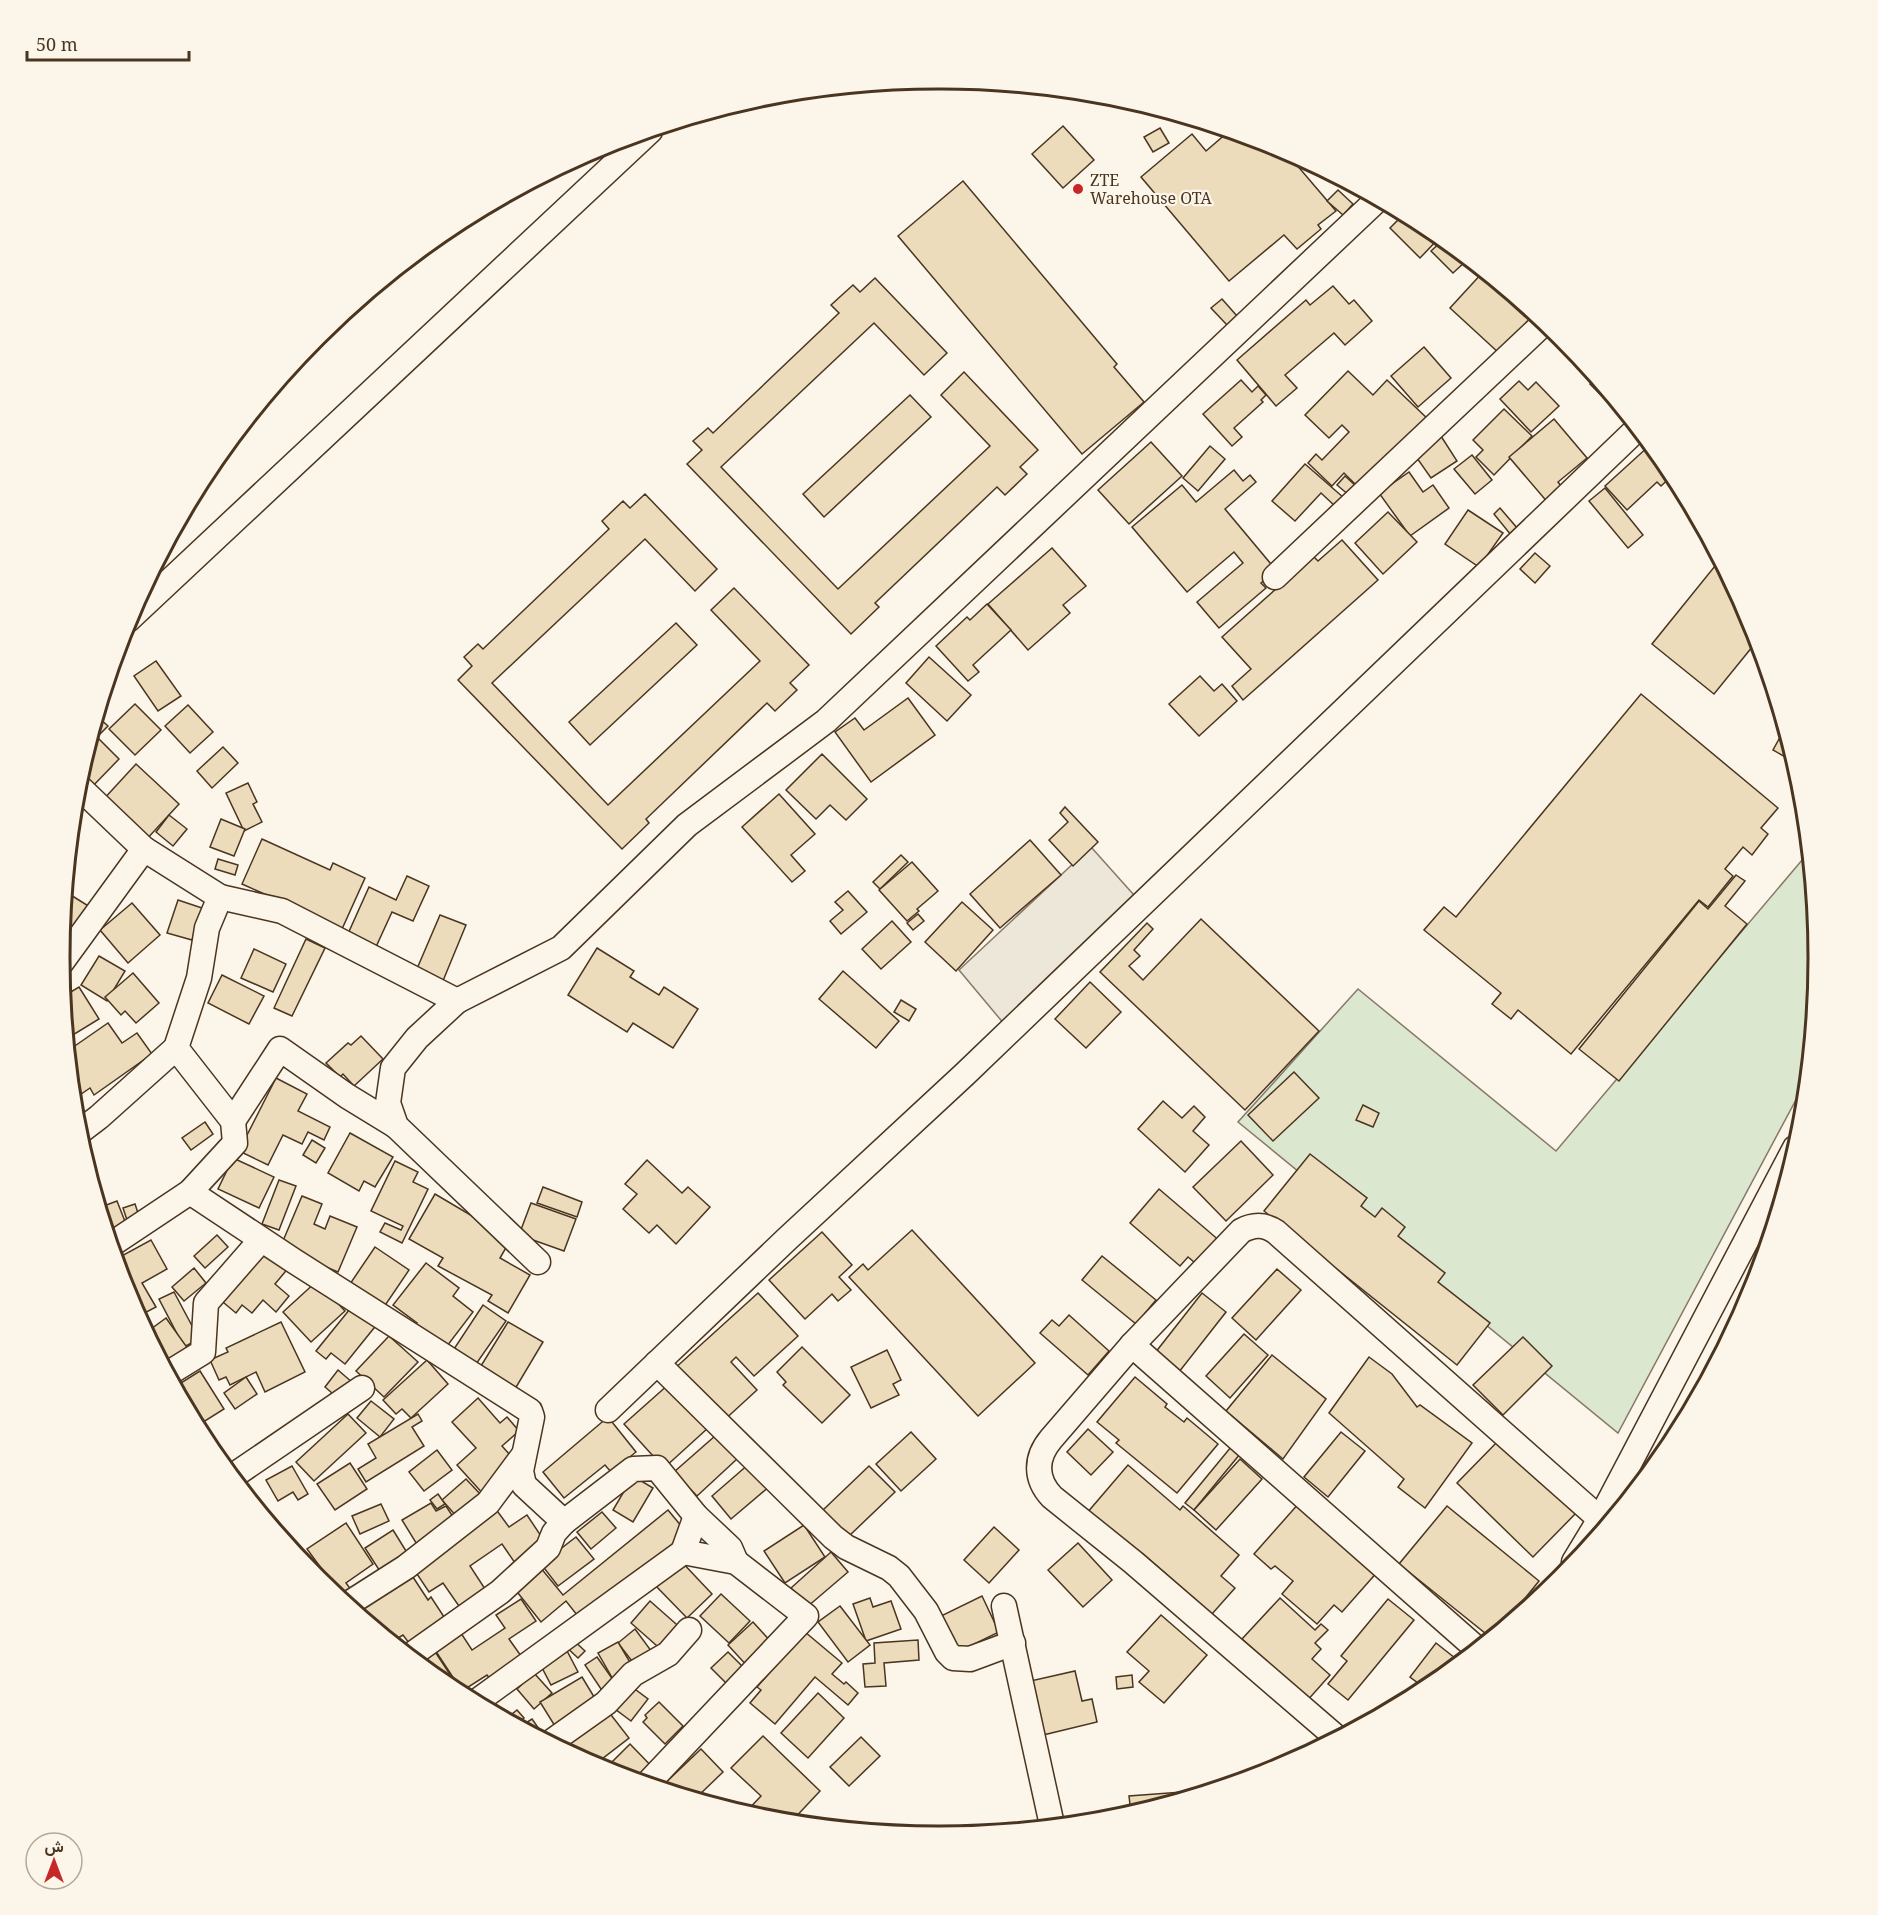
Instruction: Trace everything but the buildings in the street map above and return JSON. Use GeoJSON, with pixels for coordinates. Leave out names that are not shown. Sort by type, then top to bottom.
{"type":"FeatureCollection","features":[{"type":"Feature","properties":{"kind":"street"},"geometry":{"type":"LineString","coordinates":[[147,602],[636,144]]}},
{"type":"Feature","properties":{"kind":"street"},"geometry":{"type":"LineString","coordinates":[[396,1126],[388,1103],[393,1068],[417,1038],[457,1001],[561,948],[687,825],[826,721],[1372,205]]}},
{"type":"Feature","properties":{"kind":"street"},"geometry":{"type":"LineString","coordinates":[[1275,577],[1538,329]]}},
{"type":"Feature","properties":{"kind":"street"},"geometry":{"type":"LineString","coordinates":[[608,1410],[787,1239],[965,1074],[1632,434]]}},
{"type":"Feature","properties":{"kind":"street"},"geometry":{"type":"LineString","coordinates":[[86,794],[144,849],[220,897],[282,911],[457,1001]]}},
{"type":"Feature","properties":{"kind":"street"},"geometry":{"type":"LineString","coordinates":[[70,950],[144,849]]}},
{"type":"Feature","properties":{"kind":"street"},"geometry":{"type":"LineString","coordinates":[[87,1127],[176,1048],[199,978],[207,928],[220,897]]}},
{"type":"Feature","properties":{"kind":"street"},"geometry":{"type":"LineString","coordinates":[[118,1240],[190,1192],[235,1143],[233,1121],[176,1048]]}},
{"type":"Feature","properties":{"kind":"street"},"geometry":{"type":"LineString","coordinates":[[233,1121],[280,1049],[347,1096],[396,1126],[538,1262]]}},
{"type":"Feature","properties":{"kind":"street"},"geometry":{"type":"LineString","coordinates":[[1597,1524],[1779,1179]]}},
{"type":"Feature","properties":{"kind":"street"},"geometry":{"type":"LineString","coordinates":[[190,1192],[261,1240],[530,1411],[532,1417],[521,1471],[524,1485],[564,1522]]}},
{"type":"Feature","properties":{"kind":"street"},"geometry":{"type":"LineString","coordinates":[[1330,1732],[1133,1562],[1052,1497],[1040,1479],[1038,1468],[1044,1447],[1132,1345],[1241,1231],[1255,1225],[1270,1228],[1600,1519]]}},
{"type":"Feature","properties":{"kind":"street"},"geometry":{"type":"LineString","coordinates":[[175,1369],[203,1352],[206,1303],[261,1240]]}},
{"type":"Feature","properties":{"kind":"street"},"geometry":{"type":"LineString","coordinates":[[1132,1345],[1472,1644]]}},
{"type":"Feature","properties":{"kind":"street"},"geometry":{"type":"LineString","coordinates":[[657,1363],[832,1537],[862,1556],[889,1568],[899,1576],[926,1611],[947,1652],[953,1658],[970,1659],[1013,1643]]}},
{"type":"Feature","properties":{"kind":"street"},"geometry":{"type":"LineString","coordinates":[[240,1471],[362,1388]]}},
{"type":"Feature","properties":{"kind":"street"},"geometry":{"type":"LineString","coordinates":[[355,1600],[406,1567],[488,1503],[523,1456]]}},
{"type":"Feature","properties":{"kind":"street"},"geometry":{"type":"LineString","coordinates":[[416,1651],[500,1592],[548,1548],[554,1533],[564,1522],[633,1469],[657,1468],[696,1516],[730,1548],[736,1562]]}},
{"type":"Feature","properties":{"kind":"street"},"geometry":{"type":"LineString","coordinates":[[483,1697],[683,1552],[696,1516]]}},
{"type":"Feature","properties":{"kind":"street"},"geometry":{"type":"LineString","coordinates":[[653,1777],[806,1616],[736,1562],[683,1552]]}},
{"type":"Feature","properties":{"kind":"street"},"geometry":{"type":"LineString","coordinates":[[1004,1606],[1051,1819]]}},
{"type":"Feature","properties":{"kind":"street"},"geometry":{"type":"LineString","coordinates":[[558,1737],[606,1703],[633,1674],[668,1654],[689,1630]]}},
{"type":"Feature","properties":{"kind":"green space"},"geometry":{"type":"Polygon","coordinates":[[[1802,860],[1808,958],[1806,1014],[1795,1101],[1618,1433],[1238,1122],[1358,989],[1556,1151],[1802,860]]]}},
{"type":"Feature","properties":{"kind":"shaded area"},"geometry":{"type":"Polygon","coordinates":[[[1091,847],[1142,904],[1010,1031],[959,970],[1091,847]]]}},
{"type":"Feature","properties":{"kind":"place","name":"ZTE Warehouse OTA"},"geometry":{"type":"Point","coordinates":[1078,189]}}]}
